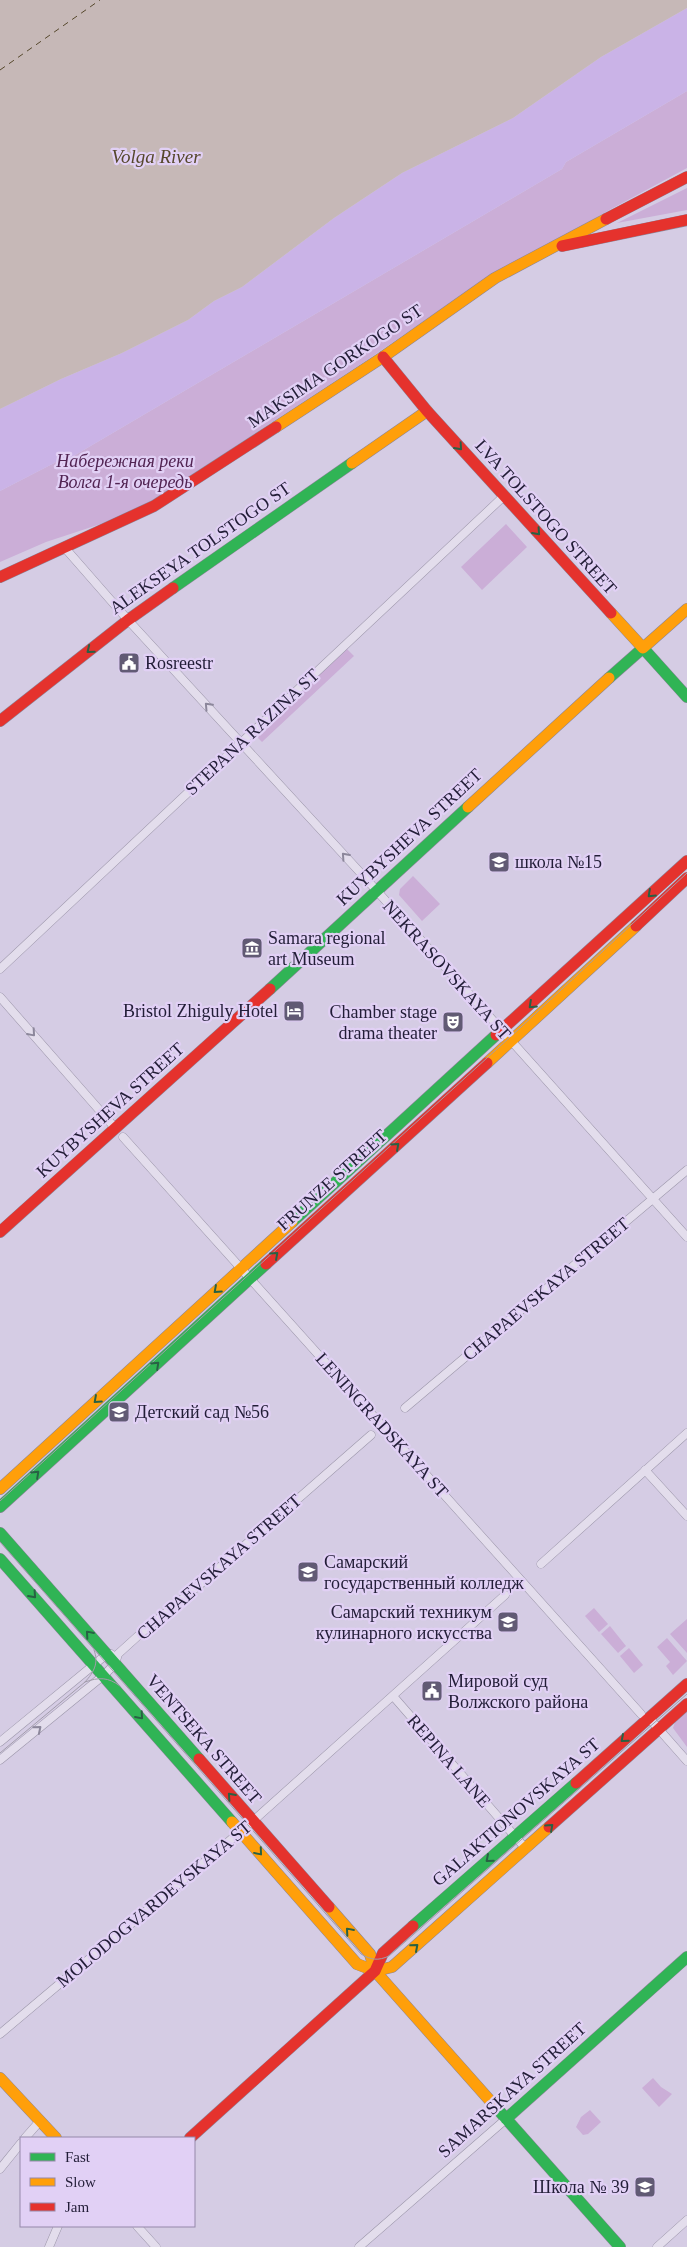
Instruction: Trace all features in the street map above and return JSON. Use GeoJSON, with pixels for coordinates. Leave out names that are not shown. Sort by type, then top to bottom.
{"type":"FeatureCollection","features":[{"type":"Feature","properties":{"kind":"main road","name":"MAKSIMA GORKOGO ST"},"geometry":{"type":"LineString","coordinates":[[0,577],[53,551],[65,548],[127,520],[162,501],[383,357],[495,278],[530,258],[558,247],[687,177]]}},
{"type":"Feature","properties":{"kind":"main road"},"geometry":{"type":"LineString","coordinates":[[558,247],[687,220]]}},
{"type":"Feature","properties":{"kind":"main road","name":"LVA TOLSTOGO STREET"},"geometry":{"type":"LineString","coordinates":[[383,357],[426,411],[687,698]]}},
{"type":"Feature","properties":{"kind":"main road","name":"ALEKSEYA TOLSTOGO ST"},"geometry":{"type":"LineString","coordinates":[[0,721],[128,620],[426,411]]}},
{"type":"Feature","properties":{"kind":"main road","name":"KUYBYSHEVA STREET"},"geometry":{"type":"LineString","coordinates":[[0,1232],[120,1133],[506,770],[687,609]]}},
{"type":"Feature","properties":{"kind":"main road","name":"FRUNZE STREET"},"geometry":{"type":"LineString","coordinates":[[0,1489],[687,861]]}},
{"type":"Feature","properties":{"kind":"main road","name":"FRUNZE STREET"},"geometry":{"type":"LineString","coordinates":[[0,1507],[512,1042],[687,878]]}},
{"type":"Feature","properties":{"kind":"main road","name":"VENTSEKA STREET"},"geometry":{"type":"LineString","coordinates":[[0,1534],[113,1658],[370,1954],[375,1972]]}},
{"type":"Feature","properties":{"kind":"main road","name":"VENTSEKA STREET"},"geometry":{"type":"LineString","coordinates":[[0,1559],[95,1664],[357,1964],[375,1972],[620,2247]]}},
{"type":"Feature","properties":{"kind":"main road","name":"GALAKTIONOVSKAYA ST"},"geometry":{"type":"LineString","coordinates":[[191,2137],[375,1972],[383,1953],[514,1837],[645,1716],[687,1684]]}},
{"type":"Feature","properties":{"kind":"main road","name":"GALAKTIONOVSKAYA ST"},"geometry":{"type":"LineString","coordinates":[[375,1972],[392,1967],[687,1704]]}},
{"type":"Feature","properties":{"kind":"main road","name":"SAMARSKAYA STREET"},"geometry":{"type":"LineString","coordinates":[[506,2119],[687,1957]]}},
{"type":"Feature","properties":{"kind":"main road"},"geometry":{"type":"LineString","coordinates":[[0,2078],[55,2137]]}},
{"type":"Feature","properties":{"kind":"street","name":"STEPANA RAZINA ST"},"geometry":{"type":"LineString","coordinates":[[0,969],[504,496]]}},
{"type":"Feature","properties":{"kind":"street","name":"NEKRASOVSKAYA ST"},"geometry":{"type":"LineString","coordinates":[[65,548],[687,1237]]}},
{"type":"Feature","properties":{"kind":"street","name":"LENINGRADSKAYA ST"},"geometry":{"type":"LineString","coordinates":[[0,997],[241,1269],[687,1761]]}},
{"type":"Feature","properties":{"kind":"street","name":"CHAPAEVSKAYA STREET"},"geometry":{"type":"LineString","coordinates":[[405,1408],[687,1170]]}},
{"type":"Feature","properties":{"kind":"street"},"geometry":{"type":"LineString","coordinates":[[541,1564],[687,1433]]}},
{"type":"Feature","properties":{"kind":"street","name":"CHAPAEVSKAYA STREET"},"geometry":{"type":"LineString","coordinates":[[0,1760],[104,1675],[113,1658],[371,1435]]}},
{"type":"Feature","properties":{"kind":"street"},"geometry":{"type":"LineString","coordinates":[[645,1470],[687,1516]]}},
{"type":"Feature","properties":{"kind":"street","name":"MOLODOGVARDEYSKAYA ST"},"geometry":{"type":"LineString","coordinates":[[0,2034],[253,1821],[505,1595]]}},
{"type":"Feature","properties":{"kind":"street","name":"CHAPAEVSKAYA STREET"},"geometry":{"type":"LineString","coordinates":[[0,1742],[95,1664],[113,1658]]}},
{"type":"Feature","properties":{"kind":"street","name":"REPINA LANE"},"geometry":{"type":"LineString","coordinates":[[393,1696],[526,1849]]}},
{"type":"Feature","properties":{"kind":"street","name":"SAMARSKAYA STREET"},"geometry":{"type":"LineString","coordinates":[[359,2247],[506,2119]]}},
{"type":"Feature","properties":{"kind":"street"},"geometry":{"type":"LineString","coordinates":[[27,2137],[40,2121]]}},
{"type":"Feature","properties":{"kind":"street"},"geometry":{"type":"LineString","coordinates":[[0,2169],[20,2144]]}},
{"type":"Feature","properties":{"kind":"street"},"geometry":{"type":"LineString","coordinates":[[657,2247],[687,2220]]}},
{"type":"Feature","properties":{"kind":"street"},"geometry":{"type":"LineString","coordinates":[[49,2247],[58,2227]]}},
{"type":"Feature","properties":{"kind":"street"},"geometry":{"type":"LineString","coordinates":[[137,2227],[156,2247]]}},
{"type":"Feature","properties":{"kind":"green space","name":"Набережная реки Волга 1-я очередь"},"geometry":{"type":"Polygon","coordinates":[[[687,91],[687,168],[466,292],[367,360],[149,503],[122,517],[46,542],[0,562],[0,491],[60,460],[65,461],[562,169],[566,162],[687,91]]]}},
{"type":"Feature","properties":{"kind":"green space"},"geometry":{"type":"Polygon","coordinates":[[[687,188],[687,210],[617,223],[687,188]]]}},
{"type":"Feature","properties":{"kind":"green space"},"geometry":{"type":"Polygon","coordinates":[[[506,524],[527,547],[482,590],[461,567],[506,524]]]}},
{"type":"Feature","properties":{"kind":"green space"},"geometry":{"type":"Polygon","coordinates":[[[347,649],[354,656],[262,742],[254,734],[347,649]]]}},
{"type":"Feature","properties":{"kind":"green space"},"geometry":{"type":"Polygon","coordinates":[[[413,876],[440,904],[422,921],[399,895],[400,889],[413,876]]]}},
{"type":"Feature","properties":{"kind":"green space"},"geometry":{"type":"Polygon","coordinates":[[[594,1608],[608,1624],[599,1632],[585,1616],[594,1608]]]}},
{"type":"Feature","properties":{"kind":"green space"},"geometry":{"type":"Polygon","coordinates":[[[687,1619],[687,1653],[670,1634],[687,1619]]]}},
{"type":"Feature","properties":{"kind":"green space"},"geometry":{"type":"Polygon","coordinates":[[[610,1626],[626,1646],[618,1653],[601,1634],[610,1626]]]}},
{"type":"Feature","properties":{"kind":"green space"},"geometry":{"type":"Polygon","coordinates":[[[667,1638],[687,1661],[673,1675],[666,1666],[670,1662],[657,1647],[667,1638]]]}},
{"type":"Feature","properties":{"kind":"green space"},"geometry":{"type":"Polygon","coordinates":[[[629,1648],[643,1665],[634,1673],[620,1656],[629,1648]]]}},
{"type":"Feature","properties":{"kind":"green space"},"geometry":{"type":"Polygon","coordinates":[[[687,1709],[687,1747],[673,1728],[676,1719],[687,1709]]]}},
{"type":"Feature","properties":{"kind":"green space"},"geometry":{"type":"Polygon","coordinates":[[[653,2078],[661,2087],[672,2094],[659,2107],[642,2088],[653,2078]]]}},
{"type":"Feature","properties":{"kind":"green space"},"geometry":{"type":"Polygon","coordinates":[[[590,2110],[601,2122],[588,2134],[583,2135],[576,2127],[581,2117],[590,2110]]]}},
{"type":"Feature","properties":{"kind":"sand"},"geometry":{"type":"Polygon","coordinates":[[[687,8],[687,91],[566,162],[562,169],[65,461],[60,460],[0,491],[0,409],[61,379],[122,353],[188,320],[214,301],[242,287],[334,218],[402,173],[513,118],[601,57],[687,8]]]}},
{"type":"Feature","properties":{"kind":"water","name":"Volga River"},"geometry":{"type":"Polygon","coordinates":[[[0,0],[687,0],[687,8],[601,57],[513,118],[402,173],[334,218],[242,287],[214,301],[188,320],[122,353],[61,379],[0,409],[0,0]]]}},
{"type":"Feature","properties":{"kind":"ferry route"},"geometry":{"type":"LineString","coordinates":[[0,70],[100,0]]}},
{"type":"Feature","properties":{"kind":"tram line"},"geometry":{"type":"LineString","coordinates":[[0,1501],[521,1027],[687,873]]}},
{"type":"Feature","properties":{"kind":"tram line"},"geometry":{"type":"LineString","coordinates":[[0,1542],[361,1954],[371,1959],[381,1959],[389,1956],[687,1694]]}},
{"type":"Feature","properties":{"kind":"tram line"},"geometry":{"type":"LineString","coordinates":[[0,1753],[85,1682],[95,1667],[94,1650]]}},
{"type":"Feature","properties":{"kind":"tram line"},"geometry":{"type":"LineString","coordinates":[[85,1682],[103,1679],[120,1686]]}},
{"type":"Feature","properties":{"kind":"traffic: fast"},"geometry":{"type":"LineString","coordinates":[[173,588],[352,463]]}},
{"type":"Feature","properties":{"kind":"traffic: fast"},"geometry":{"type":"LineString","coordinates":[[609,678],[643,648],[687,697]]}},
{"type":"Feature","properties":{"kind":"traffic: fast"},"geometry":{"type":"LineString","coordinates":[[270,989],[468,807]]}},
{"type":"Feature","properties":{"kind":"traffic: fast"},"geometry":{"type":"LineString","coordinates":[[292,1222],[496,1035]]}},
{"type":"Feature","properties":{"kind":"traffic: fast"},"geometry":{"type":"LineString","coordinates":[[0,1507],[266,1264]]}},
{"type":"Feature","properties":{"kind":"traffic: fast"},"geometry":{"type":"LineString","coordinates":[[0,1533],[199,1759]]}},
{"type":"Feature","properties":{"kind":"traffic: fast"},"geometry":{"type":"LineString","coordinates":[[0,1559],[232,1822]]}},
{"type":"Feature","properties":{"kind":"traffic: fast"},"geometry":{"type":"LineString","coordinates":[[413,1926],[576,1783]]}},
{"type":"Feature","properties":{"kind":"traffic: fast"},"geometry":{"type":"LineString","coordinates":[[506,2119],[687,1957]]}},
{"type":"Feature","properties":{"kind":"traffic: fast"},"geometry":{"type":"LineString","coordinates":[[493,2104],[620,2247]]}},
{"type":"Feature","properties":{"kind":"traffic: slow"},"geometry":{"type":"LineString","coordinates":[[276,427],[383,357],[495,278],[606,219]]}},
{"type":"Feature","properties":{"kind":"traffic: slow"},"geometry":{"type":"LineString","coordinates":[[352,463],[427,411]]}},
{"type":"Feature","properties":{"kind":"traffic: slow"},"geometry":{"type":"LineString","coordinates":[[611,613],[643,648],[687,609]]}},
{"type":"Feature","properties":{"kind":"traffic: slow"},"geometry":{"type":"LineString","coordinates":[[468,807],[609,678]]}},
{"type":"Feature","properties":{"kind":"traffic: slow"},"geometry":{"type":"LineString","coordinates":[[487,1063],[636,926]]}},
{"type":"Feature","properties":{"kind":"traffic: slow"},"geometry":{"type":"LineString","coordinates":[[0,1489],[292,1222]]}},
{"type":"Feature","properties":{"kind":"traffic: slow"},"geometry":{"type":"LineString","coordinates":[[232,1822],[357,1964],[375,1971]]}},
{"type":"Feature","properties":{"kind":"traffic: slow"},"geometry":{"type":"LineString","coordinates":[[375,1971],[392,1967],[549,1827]]}},
{"type":"Feature","properties":{"kind":"traffic: slow"},"geometry":{"type":"LineString","coordinates":[[329,1907],[370,1954],[375,1971],[493,2104]]}},
{"type":"Feature","properties":{"kind":"traffic: slow"},"geometry":{"type":"LineString","coordinates":[[0,2078],[55,2137]]}},
{"type":"Feature","properties":{"kind":"traffic: jam"},"geometry":{"type":"LineString","coordinates":[[606,219],[687,177]]}},
{"type":"Feature","properties":{"kind":"traffic: jam"},"geometry":{"type":"LineString","coordinates":[[562,246],[687,220]]}},
{"type":"Feature","properties":{"kind":"traffic: jam"},"geometry":{"type":"LineString","coordinates":[[383,357],[427,411],[611,613]]}},
{"type":"Feature","properties":{"kind":"traffic: jam"},"geometry":{"type":"LineString","coordinates":[[0,577],[154,506],[276,427]]}},
{"type":"Feature","properties":{"kind":"traffic: jam"},"geometry":{"type":"LineString","coordinates":[[0,721],[128,620],[173,588]]}},
{"type":"Feature","properties":{"kind":"traffic: jam"},"geometry":{"type":"LineString","coordinates":[[496,1035],[687,861]]}},
{"type":"Feature","properties":{"kind":"traffic: jam"},"geometry":{"type":"LineString","coordinates":[[636,926],[687,878]]}},
{"type":"Feature","properties":{"kind":"traffic: jam"},"geometry":{"type":"LineString","coordinates":[[0,1232],[270,989]]}},
{"type":"Feature","properties":{"kind":"traffic: jam"},"geometry":{"type":"LineString","coordinates":[[266,1264],[487,1063]]}},
{"type":"Feature","properties":{"kind":"traffic: jam"},"geometry":{"type":"LineString","coordinates":[[576,1783],[687,1684]]}},
{"type":"Feature","properties":{"kind":"traffic: jam"},"geometry":{"type":"LineString","coordinates":[[549,1827],[687,1704]]}},
{"type":"Feature","properties":{"kind":"traffic: jam"},"geometry":{"type":"LineString","coordinates":[[199,1759],[329,1907]]}},
{"type":"Feature","properties":{"kind":"traffic: jam"},"geometry":{"type":"LineString","coordinates":[[191,2137],[375,1971],[383,1953],[413,1926]]}},
{"type":"Feature","properties":{"kind":"place","name":"Rosreestr"},"geometry":{"type":"Point","coordinates":[129,663]}},
{"type":"Feature","properties":{"kind":"place","name":"школа №15"},"geometry":{"type":"Point","coordinates":[499,862]}},
{"type":"Feature","properties":{"kind":"place","name":"Samara regional art Museum"},"geometry":{"type":"Point","coordinates":[252,948]}},
{"type":"Feature","properties":{"kind":"place","name":"Bristol Zhiguly Hotel"},"geometry":{"type":"Point","coordinates":[294,1011]}},
{"type":"Feature","properties":{"kind":"place","name":"Chamber stage drama theater"},"geometry":{"type":"Point","coordinates":[453,1022]}},
{"type":"Feature","properties":{"kind":"place","name":"Детский сад №56"},"geometry":{"type":"Point","coordinates":[119,1412]}},
{"type":"Feature","properties":{"kind":"place","name":"Самарский государственный колледж"},"geometry":{"type":"Point","coordinates":[308,1572]}},
{"type":"Feature","properties":{"kind":"place","name":"Самарский техникум кулинарного искусства"},"geometry":{"type":"Point","coordinates":[508,1622]}},
{"type":"Feature","properties":{"kind":"place","name":"Мировой суд Волжского района"},"geometry":{"type":"Point","coordinates":[432,1691]}},
{"type":"Feature","properties":{"kind":"place","name":"Школа № 39"},"geometry":{"type":"Point","coordinates":[645,2187]}}]}
